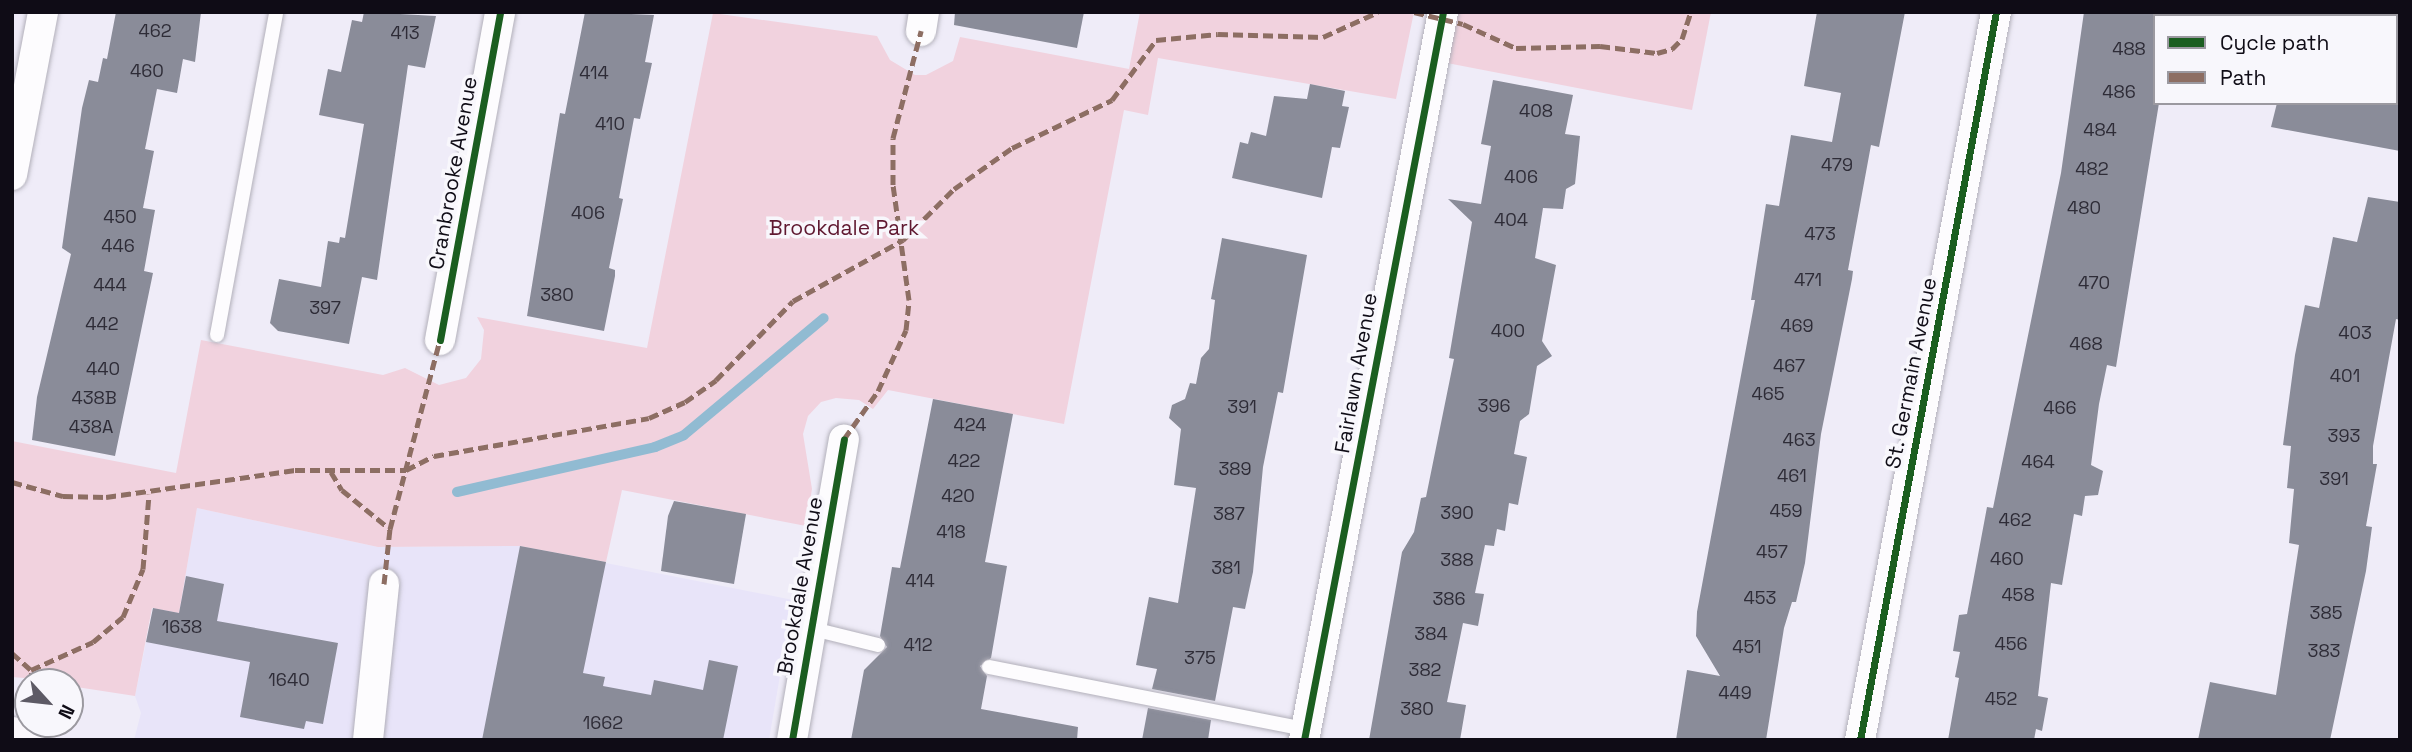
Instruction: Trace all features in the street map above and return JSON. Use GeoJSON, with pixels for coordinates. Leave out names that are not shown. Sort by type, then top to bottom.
{"type":"FeatureCollection","features":[{"type":"Feature","properties":{"kind":"main road"},"geometry":{"type":"LineString","coordinates":[[12,736],[30,740]]}},
{"type":"Feature","properties":{"kind":"street"},"geometry":{"type":"LineString","coordinates":[[12,175],[43,12]]}},
{"type":"Feature","properties":{"kind":"street","name":"Cranbrooke Avenue"},"geometry":{"type":"LineString","coordinates":[[440,340],[500,12]]}},
{"type":"Feature","properties":{"kind":"street","name":"Fairlawn Avenue"},"geometry":{"type":"LineString","coordinates":[[1305,734],[1443,12]]}},
{"type":"Feature","properties":{"kind":"street","name":"St. Germain Avenue"},"geometry":{"type":"LineString","coordinates":[[1860,740],[1996,12]]}},
{"type":"Feature","properties":{"kind":"street","name":"Brookdale Avenue"},"geometry":{"type":"LineString","coordinates":[[792,740],[809,628],[844,439]]}},
{"type":"Feature","properties":{"kind":"street"},"geometry":{"type":"LineString","coordinates":[[368,740],[384,584]]}},
{"type":"Feature","properties":{"kind":"lane"},"geometry":{"type":"LineString","coordinates":[[217,335],[276,12]]}},
{"type":"Feature","properties":{"kind":"lane"},"geometry":{"type":"LineString","coordinates":[[809,628],[878,645]]}},
{"type":"Feature","properties":{"kind":"lane"},"geometry":{"type":"LineString","coordinates":[[989,667],[1305,734]]}},
{"type":"Feature","properties":{"kind":"shaded area"},"geometry":{"type":"Polygon","coordinates":[[[197,508],[378,547],[520,546],[793,600],[769,740],[134,740],[141,713],[135,696],[153,608],[179,612],[197,508]]]}},
{"type":"Feature","properties":{"kind":"green space","name":"Brookdale Park"},"geometry":{"type":"Polygon","coordinates":[[[1140,12],[1414,12],[1396,99],[1158,58],[1148,115],[1124,110],[1064,424],[888,390],[873,409],[859,400],[836,398],[821,402],[808,416],[803,434],[812,489],[806,526],[622,490],[606,562],[520,546],[378,547],[197,508],[179,613],[152,608],[135,696],[84,688],[84,668],[14,668],[12,677],[12,441],[176,473],[201,340],[383,375],[405,368],[439,385],[466,378],[481,359],[484,330],[477,317],[647,348],[713,13],[877,36],[890,60],[915,75],[926,75],[953,61],[960,37],[1129,69],[1140,12]]]}},
{"type":"Feature","properties":{"kind":"green space"},"geometry":{"type":"Polygon","coordinates":[[[1457,12],[1711,12],[1692,110],[1447,63],[1457,12]]]}},
{"type":"Feature","properties":{"kind":"building"},"geometry":{"type":"Polygon","coordinates":[[[116,12],[201,12],[195,62],[183,59],[177,93],[157,89],[145,149],[154,151],[143,208],[155,210],[144,271],[153,273],[115,456],[32,440],[37,397],[71,254],[62,248],[82,108],[89,80],[98,82],[103,58],[107,59],[116,12]]]}},
{"type":"Feature","properties":{"kind":"building"},"geometry":{"type":"Polygon","coordinates":[[[364,12],[436,16],[425,68],[408,65],[377,280],[362,277],[349,344],[278,331],[270,323],[279,279],[321,287],[328,241],[339,243],[340,237],[345,238],[364,124],[319,115],[328,69],[341,72],[352,20],[362,22],[364,12]]]}},
{"type":"Feature","properties":{"kind":"building"},"geometry":{"type":"Polygon","coordinates":[[[585,12],[654,15],[645,62],[652,63],[640,119],[634,118],[619,198],[623,199],[609,268],[615,270],[615,276],[604,331],[527,316],[560,113],[565,114],[585,12]]]}},
{"type":"Feature","properties":{"kind":"building"},"geometry":{"type":"Polygon","coordinates":[[[955,12],[1084,12],[1077,48],[954,25],[955,12]]]}},
{"type":"Feature","properties":{"kind":"building"},"geometry":{"type":"Polygon","coordinates":[[[1817,12],[1905,12],[1879,147],[1871,145],[1848,270],[1853,271],[1852,279],[1821,434],[1805,563],[1796,602],[1792,602],[1784,628],[1766,740],[1676,740],[1687,670],[1720,676],[1696,636],[1697,612],[1755,300],[1751,300],[1766,204],[1779,206],[1791,135],[1832,142],[1841,93],[1804,86],[1817,12]]]}},
{"type":"Feature","properties":{"kind":"building"},"geometry":{"type":"Polygon","coordinates":[[[2084,12],[2155,12],[2153,105],[2159,105],[2116,367],[2107,365],[2099,404],[2091,465],[2103,471],[2098,495],[2085,496],[2082,516],[2074,514],[2062,585],[2051,583],[2038,696],[2048,698],[2042,731],[2036,729],[2034,740],[1948,740],[1959,678],[1955,677],[1960,652],[1953,651],[1959,615],[1967,614],[1987,507],[1993,508],[2061,173],[2084,12]]]}},
{"type":"Feature","properties":{"kind":"building"},"geometry":{"type":"Polygon","coordinates":[[[1493,80],[1573,95],[1565,134],[1580,136],[1575,184],[1566,189],[1563,209],[1543,208],[1535,258],[1556,265],[1542,341],[1552,356],[1537,366],[1529,414],[1520,421],[1514,454],[1527,457],[1518,505],[1509,503],[1505,531],[1497,529],[1494,546],[1485,545],[1475,593],[1484,594],[1478,626],[1463,623],[1447,702],[1466,705],[1460,740],[1369,740],[1402,552],[1414,532],[1421,498],[1426,497],[1454,359],[1449,358],[1472,222],[1448,199],[1481,204],[1491,146],[1481,144],[1493,80]]]}},
{"type":"Feature","properties":{"kind":"building"},"geometry":{"type":"Polygon","coordinates":[[[1310,84],[1345,91],[1342,106],[1349,107],[1340,148],[1332,147],[1322,198],[1232,178],[1240,142],[1248,144],[1251,132],[1266,136],[1274,96],[1307,99],[1310,84]]]}},
{"type":"Feature","properties":{"kind":"building"},"geometry":{"type":"Polygon","coordinates":[[[2400,103],[2400,151],[2271,127],[2276,105],[2400,103]]]}},
{"type":"Feature","properties":{"kind":"building"},"geometry":{"type":"Polygon","coordinates":[[[2368,197],[2400,202],[2400,320],[2396,319],[2373,446],[2373,464],[2377,464],[2366,526],[2372,527],[2366,571],[2330,740],[2198,740],[2210,682],[2276,695],[2299,545],[2289,543],[2294,489],[2287,488],[2291,446],[2283,445],[2295,355],[2305,305],[2319,308],[2333,237],[2357,242],[2368,197]]]}},
{"type":"Feature","properties":{"kind":"building"},"geometry":{"type":"Polygon","coordinates":[[[1222,238],[1307,255],[1283,393],[1278,392],[1263,467],[1253,572],[1245,609],[1233,607],[1215,701],[1152,689],[1157,669],[1136,665],[1149,597],[1178,603],[1196,488],[1174,485],[1181,429],[1169,418],[1172,405],[1185,399],[1190,383],[1196,384],[1201,358],[1209,349],[1215,300],[1211,299],[1222,238]]]}},
{"type":"Feature","properties":{"kind":"building"},"geometry":{"type":"Polygon","coordinates":[[[933,399],[1013,414],[985,562],[1007,566],[991,658],[980,666],[987,676],[981,709],[1078,727],[1077,740],[851,740],[864,670],[887,647],[880,636],[892,567],[900,568],[933,399]]]}},
{"type":"Feature","properties":{"kind":"building"},"geometry":{"type":"Polygon","coordinates":[[[674,501],[746,514],[734,584],[661,571],[668,516],[674,501]]]}},
{"type":"Feature","properties":{"kind":"building"},"geometry":{"type":"Polygon","coordinates":[[[520,546],[606,562],[583,673],[605,677],[603,686],[651,695],[654,680],[703,690],[709,660],[738,666],[723,740],[482,740],[520,546]]]}},
{"type":"Feature","properties":{"kind":"building"},"geometry":{"type":"Polygon","coordinates":[[[186,576],[224,584],[217,621],[338,643],[323,724],[306,721],[304,729],[240,717],[250,662],[146,642],[153,608],[179,613],[186,576]]]}},
{"type":"Feature","properties":{"kind":"building"},"geometry":{"type":"Polygon","coordinates":[[[1148,708],[1211,720],[1208,740],[1142,740],[1148,708]]]}},
{"type":"Feature","properties":{"kind":"waterway"},"geometry":{"type":"LineString","coordinates":[[457,492],[655,447],[684,435],[824,318]]}},
{"type":"Feature","properties":{"kind":"marked path"},"geometry":{"type":"LineString","coordinates":[[12,482],[63,496],[106,497],[295,470],[406,470],[434,456],[649,418],[685,402],[716,380],[793,301],[903,240],[954,189],[1012,148],[1112,100],[1156,40],[1218,34],[1323,37],[1378,12]]}},
{"type":"Feature","properties":{"kind":"marked path"},"geometry":{"type":"LineString","coordinates":[[1414,12],[1463,24],[1516,48],[1600,46],[1657,53],[1672,49],[1682,39],[1691,12]]}},
{"type":"Feature","properties":{"kind":"marked path"},"geometry":{"type":"LineString","coordinates":[[844,439],[878,391],[906,330],[909,300],[893,185],[893,138],[921,31]]}},
{"type":"Feature","properties":{"kind":"marked path"},"geometry":{"type":"LineString","coordinates":[[384,584],[390,529],[440,340]]}},
{"type":"Feature","properties":{"kind":"marked path"},"geometry":{"type":"LineString","coordinates":[[331,472],[342,490],[390,529]]}},
{"type":"Feature","properties":{"kind":"marked path"},"geometry":{"type":"LineString","coordinates":[[35,668],[93,642],[123,617],[143,569],[149,494]]}},
{"type":"Feature","properties":{"kind":"marked path"},"geometry":{"type":"LineString","coordinates":[[12,653],[29,668]]}},
{"type":"Feature","properties":{"kind":"cycle path"},"geometry":{"type":"LineString","coordinates":[[440,340],[500,12]]}},
{"type":"Feature","properties":{"kind":"cycle path"},"geometry":{"type":"LineString","coordinates":[[1304,740],[1443,12]]}},
{"type":"Feature","properties":{"kind":"cycle path"},"geometry":{"type":"LineString","coordinates":[[1860,740],[1996,12]]}},
{"type":"Feature","properties":{"kind":"cycle path"},"geometry":{"type":"LineString","coordinates":[[792,740],[844,439]]}}]}
